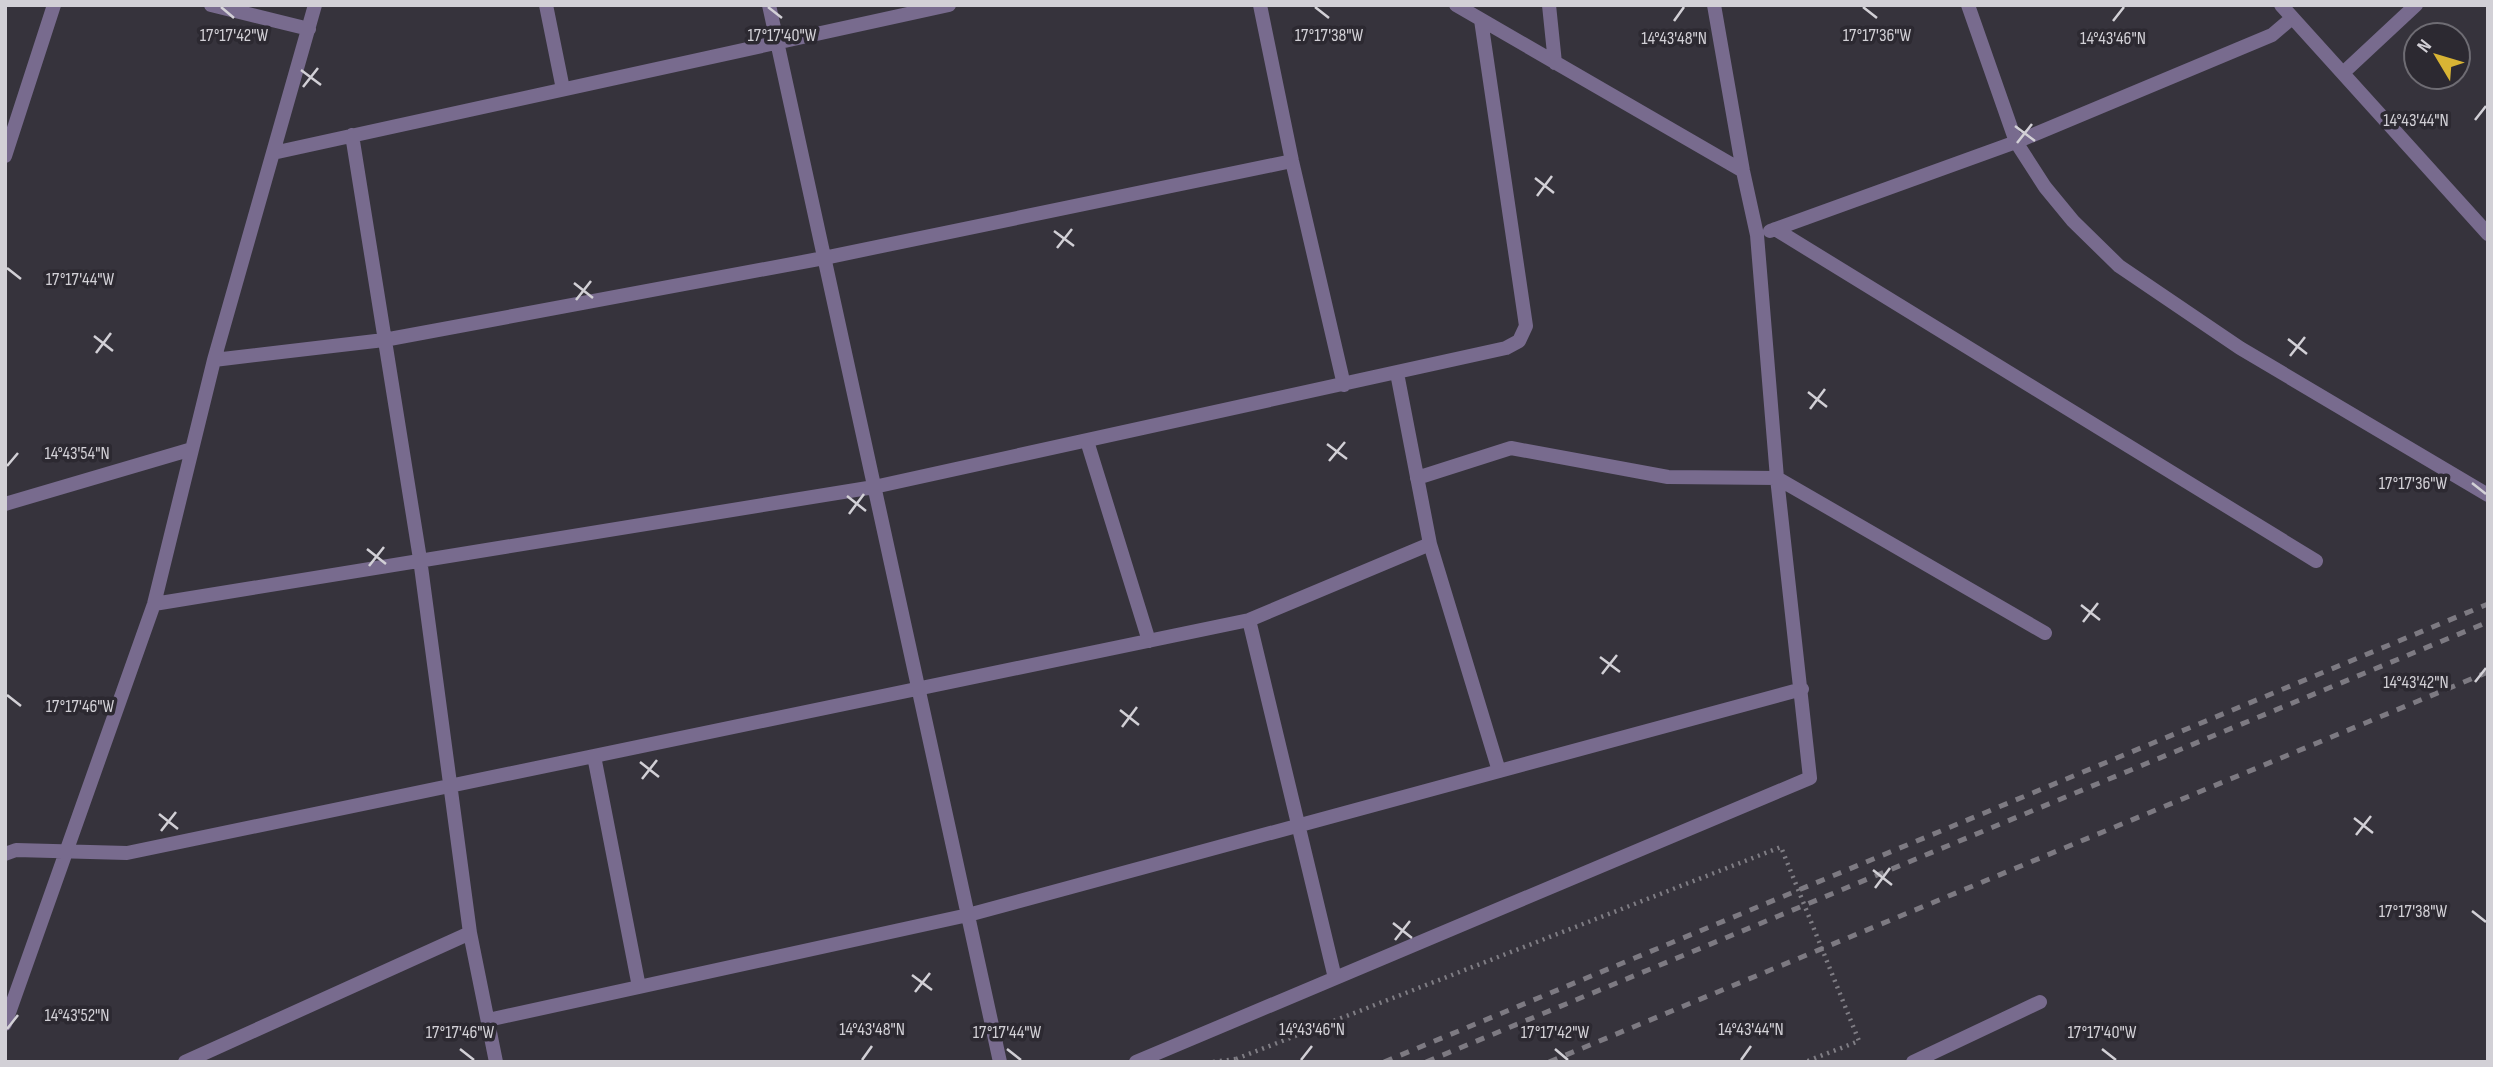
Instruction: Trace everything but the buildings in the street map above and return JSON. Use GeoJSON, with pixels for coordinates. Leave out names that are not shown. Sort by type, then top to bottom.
{"type":"FeatureCollection","features":[{"type":"Feature","properties":{"kind":"street"},"geometry":{"type":"LineString","coordinates":[[5,156],[54,5]]}},
{"type":"Feature","properties":{"kind":"street"},"geometry":{"type":"LineString","coordinates":[[211,5],[309,30]]}},
{"type":"Feature","properties":{"kind":"street"},"geometry":{"type":"LineString","coordinates":[[5,1024],[153,604],[214,360],[315,5]]}},
{"type":"Feature","properties":{"kind":"street"},"geometry":{"type":"LineString","coordinates":[[547,5],[563,89]]}},
{"type":"Feature","properties":{"kind":"street"},"geometry":{"type":"LineString","coordinates":[[769,5],[1000,1062]]}},
{"type":"Feature","properties":{"kind":"street"},"geometry":{"type":"LineString","coordinates":[[273,153],[949,5]]}},
{"type":"Feature","properties":{"kind":"street"},"geometry":{"type":"LineString","coordinates":[[1261,5],[1292,162],[1343,386]]}},
{"type":"Feature","properties":{"kind":"street"},"geometry":{"type":"LineString","coordinates":[[1457,5],[1743,171]]}},
{"type":"Feature","properties":{"kind":"street"},"geometry":{"type":"LineString","coordinates":[[1549,5],[1555,63]]}},
{"type":"Feature","properties":{"kind":"street"},"geometry":{"type":"LineString","coordinates":[[1136,1062],[1811,778],[1777,478],[1757,235],[1713,5]]}},
{"type":"Feature","properties":{"kind":"street"},"geometry":{"type":"LineString","coordinates":[[1968,5],[2016,142],[2045,187],[2073,221],[2119,266],[2240,348],[2488,495]]}},
{"type":"Feature","properties":{"kind":"street"},"geometry":{"type":"LineString","coordinates":[[2281,5],[2488,234]]}},
{"type":"Feature","properties":{"kind":"street"},"geometry":{"type":"LineString","coordinates":[[2343,73],[2416,5]]}},
{"type":"Feature","properties":{"kind":"street"},"geometry":{"type":"LineString","coordinates":[[1757,235],[2016,142],[2272,35],[2292,18]]}},
{"type":"Feature","properties":{"kind":"street"},"geometry":{"type":"LineString","coordinates":[[153,604],[874,487],[1507,348],[1519,341],[1526,326],[1481,20]]}},
{"type":"Feature","properties":{"kind":"street"},"geometry":{"type":"LineString","coordinates":[[352,135],[420,559],[470,933],[496,1062]]}},
{"type":"Feature","properties":{"kind":"street"},"geometry":{"type":"LineString","coordinates":[[214,360],[384,341],[824,258],[1292,162]]}},
{"type":"Feature","properties":{"kind":"street"},"geometry":{"type":"LineString","coordinates":[[1775,229],[2316,561]]}},
{"type":"Feature","properties":{"kind":"street"},"geometry":{"type":"LineString","coordinates":[[1397,373],[1430,544],[1499,771]]}},
{"type":"Feature","properties":{"kind":"street"},"geometry":{"type":"LineString","coordinates":[[1087,441],[1149,641]]}},
{"type":"Feature","properties":{"kind":"street"},"geometry":{"type":"LineString","coordinates":[[1417,478],[1511,448],[1668,477],[1777,478],[2045,633]]}},
{"type":"Feature","properties":{"kind":"street"},"geometry":{"type":"LineString","coordinates":[[5,504],[192,449]]}},
{"type":"Feature","properties":{"kind":"street"},"geometry":{"type":"LineString","coordinates":[[5,854],[16,850],[127,853],[1249,620],[1430,544]]}},
{"type":"Feature","properties":{"kind":"street"},"geometry":{"type":"LineString","coordinates":[[1249,620],[1335,978]]}},
{"type":"Feature","properties":{"kind":"street"},"geometry":{"type":"LineString","coordinates":[[488,1020],[968,915],[1802,689]]}},
{"type":"Feature","properties":{"kind":"street"},"geometry":{"type":"LineString","coordinates":[[594,756],[639,987]]}},
{"type":"Feature","properties":{"kind":"street"},"geometry":{"type":"LineString","coordinates":[[185,1062],[470,933]]}},
{"type":"Feature","properties":{"kind":"street"},"geometry":{"type":"LineString","coordinates":[[1913,1062],[2040,1002]]}},
{"type":"Feature","properties":{"kind":"path"},"geometry":{"type":"LineString","coordinates":[[1213,1062],[1236,1059],[1781,847],[1859,1041],[1805,1062]]}},
{"type":"Feature","properties":{"kind":"railway"},"geometry":{"type":"LineString","coordinates":[[1384,1062],[2488,604]]}},
{"type":"Feature","properties":{"kind":"railway"},"geometry":{"type":"LineString","coordinates":[[1426,1062],[2488,622]]}},
{"type":"Feature","properties":{"kind":"railway"},"geometry":{"type":"LineString","coordinates":[[1549,1062],[2488,672]]}}]}
